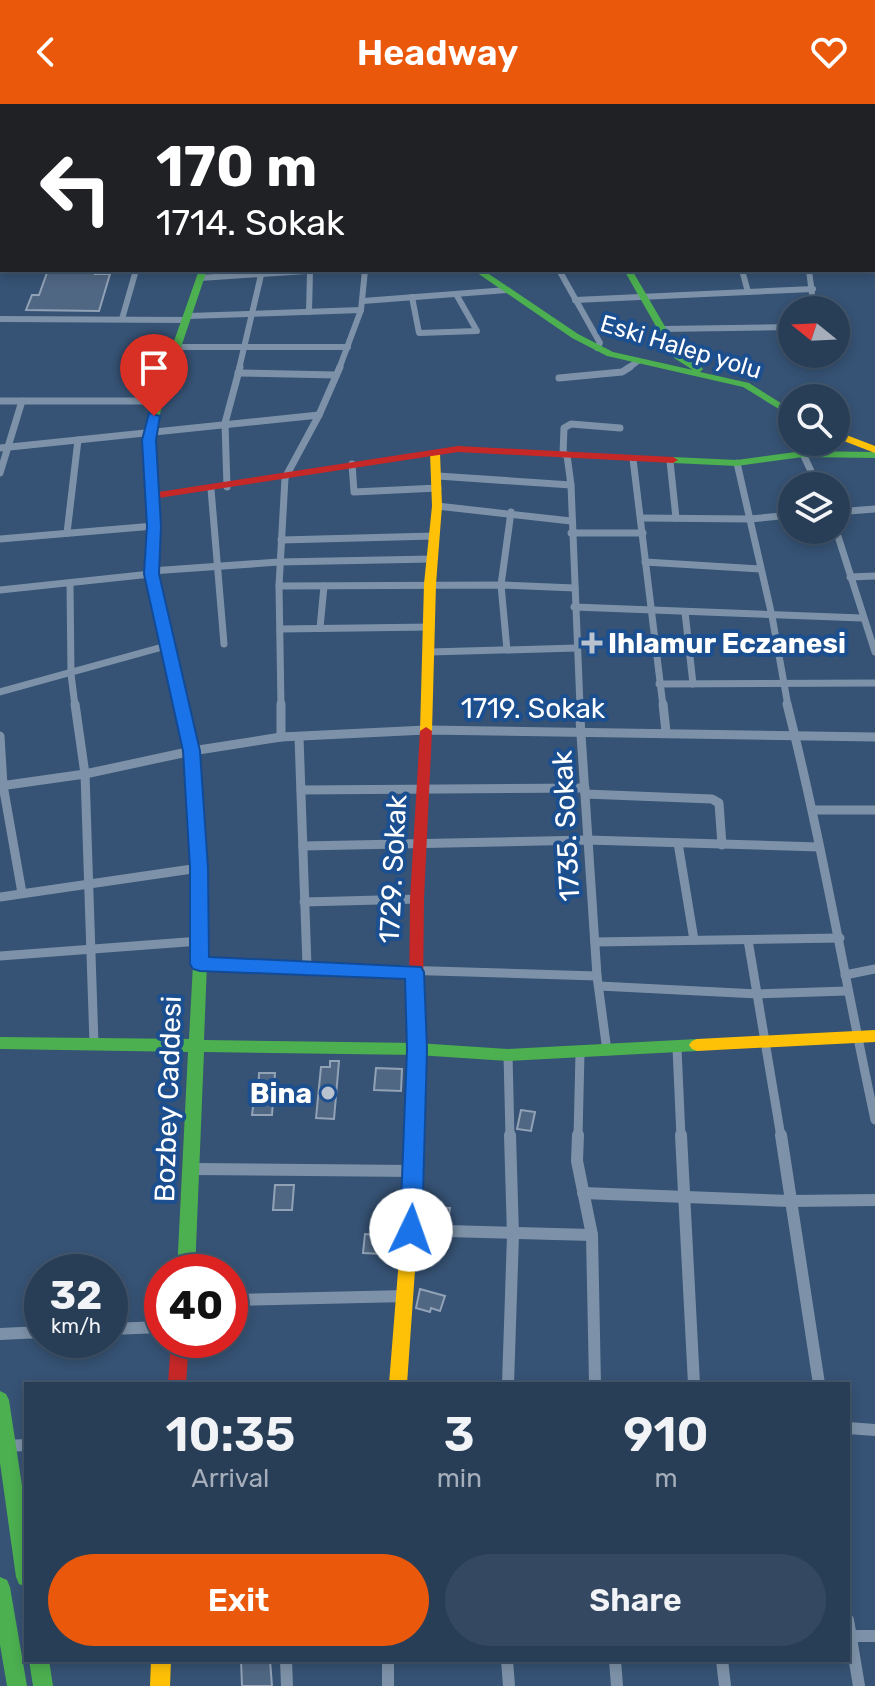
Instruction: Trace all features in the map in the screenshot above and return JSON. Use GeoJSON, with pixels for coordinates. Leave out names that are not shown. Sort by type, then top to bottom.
{"type":"FeatureCollection","features":[{"type":"Feature","properties":{"kind":"main road","name":"Eski Halep yolu"},"geometry":{"type":"LineString","coordinates":[[480,272],[597,348],[638,361],[710,374],[756,390],[778,405]]}},
{"type":"Feature","properties":{"kind":"main road"},"geometry":{"type":"LineString","coordinates":[[629,272],[682,361],[710,374]]}},
{"type":"Feature","properties":{"kind":"main road","name":"Bozbey Caddesi"},"geometry":{"type":"LineString","coordinates":[[187,1254],[200,964],[199,868],[192,751],[151,572],[154,526],[149,432],[202,274]]}},
{"type":"Feature","properties":{"kind":"main road"},"geometry":{"type":"LineString","coordinates":[[638,361],[675,352]]}},
{"type":"Feature","properties":{"kind":"main road"},"geometry":{"type":"LineString","coordinates":[[850,438],[861,442],[875,453]]}},
{"type":"Feature","properties":{"kind":"main road"},"geometry":{"type":"LineString","coordinates":[[152,496],[227,487],[352,464],[458,449],[737,463],[788,456]]}},
{"type":"Feature","properties":{"kind":"main road","name":"1729. Sokak"},"geometry":{"type":"LineString","coordinates":[[398,1382],[414,1171],[417,899],[430,652],[430,584],[438,482],[435,453]]}},
{"type":"Feature","properties":{"kind":"main road"},"geometry":{"type":"LineString","coordinates":[[850,453],[875,453]]}},
{"type":"Feature","properties":{"kind":"main road"},"geometry":{"type":"LineString","coordinates":[[0,1043],[417,1049],[508,1055],[875,1036]]}},
{"type":"Feature","properties":{"kind":"main road"},"geometry":{"type":"LineString","coordinates":[[177,1382],[179,1358]]}},
{"type":"Feature","properties":{"kind":"main road"},"geometry":{"type":"LineString","coordinates":[[0,1400],[24,1564]]}},
{"type":"Feature","properties":{"kind":"main road"},"geometry":{"type":"LineString","coordinates":[[0,1587],[17,1686]]}},
{"type":"Feature","properties":{"kind":"main road"},"geometry":{"type":"LineString","coordinates":[[39,1662],[43,1686]]}},
{"type":"Feature","properties":{"kind":"main road"},"geometry":{"type":"LineString","coordinates":[[160,1686],[161,1662]]}},
{"type":"Feature","properties":{"kind":"street"},"geometry":{"type":"LineString","coordinates":[[122,319],[135,272]]}},
{"type":"Feature","properties":{"kind":"street"},"geometry":{"type":"LineString","coordinates":[[202,274],[261,275],[273,272]]}},
{"type":"Feature","properties":{"kind":"street"},"geometry":{"type":"LineString","coordinates":[[309,312],[310,272]]}},
{"type":"Feature","properties":{"kind":"street"},"geometry":{"type":"LineString","coordinates":[[281,737],[279,562],[285,478],[319,415],[348,347],[361,310],[365,272]]}},
{"type":"Feature","properties":{"kind":"street"},"geometry":{"type":"LineString","coordinates":[[560,272],[600,343],[597,348]]}},
{"type":"Feature","properties":{"kind":"street"},"geometry":{"type":"LineString","coordinates":[[743,272],[748,292]]}},
{"type":"Feature","properties":{"kind":"street"},"geometry":{"type":"LineString","coordinates":[[809,272],[813,296]]}},
{"type":"Feature","properties":{"kind":"street"},"geometry":{"type":"LineString","coordinates":[[227,487],[225,423],[246,347],[261,275]]}},
{"type":"Feature","properties":{"kind":"street"},"geometry":{"type":"LineString","coordinates":[[575,300],[813,289]]}},
{"type":"Feature","properties":{"kind":"street"},"geometry":{"type":"LineString","coordinates":[[363,301],[507,290]]}},
{"type":"Feature","properties":{"kind":"street"},"geometry":{"type":"LineString","coordinates":[[412,297],[419,333],[477,331],[456,294]]}},
{"type":"Feature","properties":{"kind":"street"},"geometry":{"type":"LineString","coordinates":[[0,319],[188,318],[361,310]]}},
{"type":"Feature","properties":{"kind":"street"},"geometry":{"type":"LineString","coordinates":[[661,329],[778,327]]}},
{"type":"Feature","properties":{"kind":"street"},"geometry":{"type":"LineString","coordinates":[[178,347],[348,347]]}},
{"type":"Feature","properties":{"kind":"street"},"geometry":{"type":"LineString","coordinates":[[559,378],[622,372],[638,361]]}},
{"type":"Feature","properties":{"kind":"street"},"geometry":{"type":"LineString","coordinates":[[238,373],[336,375]]}},
{"type":"Feature","properties":{"kind":"street"},"geometry":{"type":"LineString","coordinates":[[0,401],[158,401]]}},
{"type":"Feature","properties":{"kind":"street"},"geometry":{"type":"LineString","coordinates":[[0,473],[4,447],[22,401]]}},
{"type":"Feature","properties":{"kind":"street"},"geometry":{"type":"LineString","coordinates":[[4,447],[319,415]]}},
{"type":"Feature","properties":{"kind":"street"},"geometry":{"type":"LineString","coordinates":[[565,454],[564,428],[571,424],[620,428]]}},
{"type":"Feature","properties":{"kind":"street"},"geometry":{"type":"LineString","coordinates":[[67,533],[78,440]]}},
{"type":"Feature","properties":{"kind":"street","name":"1735. Sokak"},"geometry":{"type":"LineString","coordinates":[[565,454],[571,485],[574,607],[587,840],[607,1051]]}},
{"type":"Feature","properties":{"kind":"street"},"geometry":{"type":"LineString","coordinates":[[633,459],[666,732]]}},
{"type":"Feature","properties":{"kind":"street"},"geometry":{"type":"LineString","coordinates":[[670,461],[676,518]]}},
{"type":"Feature","properties":{"kind":"street"},"geometry":{"type":"LineString","coordinates":[[737,463],[772,616],[782,684],[814,810],[819,847],[840,938],[847,991],[875,1120]]}},
{"type":"Feature","properties":{"kind":"street"},"geometry":{"type":"LineString","coordinates":[[352,464],[354,492],[438,482],[571,485]]}},
{"type":"Feature","properties":{"kind":"street"},"geometry":{"type":"LineString","coordinates":[[211,489],[224,644]]}},
{"type":"Feature","properties":{"kind":"street"},"geometry":{"type":"LineString","coordinates":[[437,506],[571,521]]}},
{"type":"Feature","properties":{"kind":"street"},"geometry":{"type":"LineString","coordinates":[[850,511],[875,509]]}},
{"type":"Feature","properties":{"kind":"street"},"geometry":{"type":"LineString","coordinates":[[507,650],[501,585],[511,512]]}},
{"type":"Feature","properties":{"kind":"street"},"geometry":{"type":"LineString","coordinates":[[641,518],[778,516]]}},
{"type":"Feature","properties":{"kind":"street"},"geometry":{"type":"LineString","coordinates":[[0,539],[154,526]]}},
{"type":"Feature","properties":{"kind":"street"},"geometry":{"type":"LineString","coordinates":[[571,533],[643,533]]}},
{"type":"Feature","properties":{"kind":"street"},"geometry":{"type":"LineString","coordinates":[[281,540],[434,536]]}},
{"type":"Feature","properties":{"kind":"street"},"geometry":{"type":"LineString","coordinates":[[840,544],[862,618],[871,628],[875,652]]}},
{"type":"Feature","properties":{"kind":"street"},"geometry":{"type":"LineString","coordinates":[[0,590],[216,566],[432,559]]}},
{"type":"Feature","properties":{"kind":"street"},"geometry":{"type":"LineString","coordinates":[[645,562],[760,569]]}},
{"type":"Feature","properties":{"kind":"street"},"geometry":{"type":"LineString","coordinates":[[850,577],[875,576]]}},
{"type":"Feature","properties":{"kind":"street"},"geometry":{"type":"LineString","coordinates":[[70,583],[71,674],[85,774],[94,1044]]}},
{"type":"Feature","properties":{"kind":"street"},"geometry":{"type":"LineString","coordinates":[[279,586],[430,584],[575,588]]}},
{"type":"Feature","properties":{"kind":"street"},"geometry":{"type":"LineString","coordinates":[[320,628],[324,586]]}},
{"type":"Feature","properties":{"kind":"street"},"geometry":{"type":"LineString","coordinates":[[574,607],[862,618]]}},
{"type":"Feature","properties":{"kind":"street"},"geometry":{"type":"LineString","coordinates":[[685,612],[693,684]]}},
{"type":"Feature","properties":{"kind":"street"},"geometry":{"type":"LineString","coordinates":[[280,629],[431,627]]}},
{"type":"Feature","properties":{"kind":"street"},"geometry":{"type":"LineString","coordinates":[[0,692],[166,646]]}},
{"type":"Feature","properties":{"kind":"street"},"geometry":{"type":"LineString","coordinates":[[430,652],[577,648]]}},
{"type":"Feature","properties":{"kind":"street"},"geometry":{"type":"LineString","coordinates":[[659,684],[875,683]]}},
{"type":"Feature","properties":{"kind":"street","name":"1719. Sokak"},"geometry":{"type":"LineString","coordinates":[[1,786],[85,774],[192,751],[281,737],[426,730],[583,730],[875,737]]}},
{"type":"Feature","properties":{"kind":"street"},"geometry":{"type":"LineString","coordinates":[[0,736],[1,786],[22,893]]}},
{"type":"Feature","properties":{"kind":"street"},"geometry":{"type":"LineString","coordinates":[[299,737],[307,966]]}},
{"type":"Feature","properties":{"kind":"street"},"geometry":{"type":"LineString","coordinates":[[301,790],[423,788],[585,791],[712,799],[719,803],[722,845]]}},
{"type":"Feature","properties":{"kind":"street"},"geometry":{"type":"LineString","coordinates":[[814,810],[875,810]]}},
{"type":"Feature","properties":{"kind":"street"},"geometry":{"type":"LineString","coordinates":[[303,846],[587,840],[819,847]]}},
{"type":"Feature","properties":{"kind":"street"},"geometry":{"type":"LineString","coordinates":[[678,843],[694,940]]}},
{"type":"Feature","properties":{"kind":"street"},"geometry":{"type":"LineString","coordinates":[[0,897],[199,868]]}},
{"type":"Feature","properties":{"kind":"street"},"geometry":{"type":"LineString","coordinates":[[304,902],[417,899]]}},
{"type":"Feature","properties":{"kind":"street"},"geometry":{"type":"LineString","coordinates":[[595,942],[840,938]]}},
{"type":"Feature","properties":{"kind":"street"},"geometry":{"type":"LineString","coordinates":[[748,940],[767,1043],[819,1382]]}},
{"type":"Feature","properties":{"kind":"street"},"geometry":{"type":"LineString","coordinates":[[0,956],[200,941]]}},
{"type":"Feature","properties":{"kind":"street"},"geometry":{"type":"LineString","coordinates":[[200,964],[307,966],[598,981],[758,994],[847,991]]}},
{"type":"Feature","properties":{"kind":"street"},"geometry":{"type":"LineString","coordinates":[[845,975],[875,969]]}},
{"type":"Feature","properties":{"kind":"street"},"geometry":{"type":"LineString","coordinates":[[677,1048],[694,1382]]}},
{"type":"Feature","properties":{"kind":"street"},"geometry":{"type":"LineString","coordinates":[[580,1053],[577,1161],[592,1235],[595,1382]]}},
{"type":"Feature","properties":{"kind":"street"},"geometry":{"type":"LineString","coordinates":[[508,1055],[513,1235],[508,1382]]}},
{"type":"Feature","properties":{"kind":"street"},"geometry":{"type":"LineString","coordinates":[[192,1169],[414,1171]]}},
{"type":"Feature","properties":{"kind":"street"},"geometry":{"type":"LineString","coordinates":[[583,1193],[790,1201],[875,1200]]}},
{"type":"Feature","properties":{"kind":"street"},"geometry":{"type":"LineString","coordinates":[[411,1230],[592,1235]]}},
{"type":"Feature","properties":{"kind":"street"},"geometry":{"type":"LineString","coordinates":[[248,1300],[407,1296]]}},
{"type":"Feature","properties":{"kind":"street"},"geometry":{"type":"LineString","coordinates":[[0,1334],[24,1333]]}},
{"type":"Feature","properties":{"kind":"street"},"geometry":{"type":"LineString","coordinates":[[850,1428],[875,1430]]}},
{"type":"Feature","properties":{"kind":"street"},"geometry":{"type":"LineString","coordinates":[[6,1446],[24,1445]]}},
{"type":"Feature","properties":{"kind":"street"},"geometry":{"type":"LineString","coordinates":[[850,1636],[875,1636]]}},
{"type":"Feature","properties":{"kind":"street"},"geometry":{"type":"LineString","coordinates":[[850,1641],[859,1686]]}},
{"type":"Feature","properties":{"kind":"street"},"geometry":{"type":"LineString","coordinates":[[286,1662],[287,1686]]}},
{"type":"Feature","properties":{"kind":"street"},"geometry":{"type":"LineString","coordinates":[[388,1662],[388,1686]]}},
{"type":"Feature","properties":{"kind":"street"},"geometry":{"type":"LineString","coordinates":[[507,1662],[509,1686]]}},
{"type":"Feature","properties":{"kind":"street"},"geometry":{"type":"LineString","coordinates":[[615,1662],[617,1686]]}},
{"type":"Feature","properties":{"kind":"street"},"geometry":{"type":"LineString","coordinates":[[722,1662],[725,1686]]}},
{"type":"Feature","properties":{"kind":"building"},"geometry":{"type":"Polygon","coordinates":[[[47,272],[110,274],[99,311],[26,310],[32,295],[39,295],[47,272]]]}},
{"type":"Feature","properties":{"kind":"building","name":"Bina"},"geometry":{"type":"Polygon","coordinates":[[[330,1061],[339,1061],[334,1119],[316,1118],[321,1067],[330,1067],[330,1061]]]}},
{"type":"Feature","properties":{"kind":"building","name":"Bina"},"geometry":{"type":"Polygon","coordinates":[[[376,1068],[402,1069],[401,1091],[374,1090],[376,1068]]]}},
{"type":"Feature","properties":{"kind":"building"},"geometry":{"type":"Polygon","coordinates":[[[259,1073],[275,1073],[272,1115],[252,1115],[254,1099],[258,1099],[259,1073]]]}},
{"type":"Feature","properties":{"kind":"building"},"geometry":{"type":"Polygon","coordinates":[[[521,1110],[535,1112],[531,1131],[517,1129],[521,1110]]]}},
{"type":"Feature","properties":{"kind":"building","name":"Bina"},"geometry":{"type":"Polygon","coordinates":[[[275,1185],[294,1185],[292,1210],[273,1210],[275,1185]]]}},
{"type":"Feature","properties":{"kind":"building"},"geometry":{"type":"Polygon","coordinates":[[[428,1207],[450,1208],[448,1222],[427,1221],[428,1207]]]}},
{"type":"Feature","properties":{"kind":"building"},"geometry":{"type":"Polygon","coordinates":[[[365,1234],[383,1235],[382,1254],[363,1253],[365,1234]]]}},
{"type":"Feature","properties":{"kind":"building"},"geometry":{"type":"Polygon","coordinates":[[[420,1289],[445,1296],[440,1311],[416,1308],[420,1289]]]}},
{"type":"Feature","properties":{"kind":"building"},"geometry":{"type":"Polygon","coordinates":[[[241,1662],[270,1662],[272,1686],[242,1686],[241,1662]]]}},
{"type":"Feature","properties":{"kind":"traffic: fast"},"geometry":{"type":"LineString","coordinates":[[153,582],[154,526],[149,440],[158,401],[202,272]]}},
{"type":"Feature","properties":{"kind":"traffic: fast"},"geometry":{"type":"LineString","coordinates":[[480,272],[575,336],[610,354],[746,385],[778,405]]}},
{"type":"Feature","properties":{"kind":"traffic: fast"},"geometry":{"type":"LineString","coordinates":[[629,272],[677,356],[698,369]]}},
{"type":"Feature","properties":{"kind":"traffic: fast"},"geometry":{"type":"LineString","coordinates":[[673,460],[737,463],[803,454],[875,455]]}},
{"type":"Feature","properties":{"kind":"traffic: fast"},"geometry":{"type":"LineString","coordinates":[[187,1254],[200,964],[199,880]]}},
{"type":"Feature","properties":{"kind":"traffic: fast"},"geometry":{"type":"LineString","coordinates":[[0,1043],[417,1049],[508,1055],[697,1045]]}},
{"type":"Feature","properties":{"kind":"traffic: fast"},"geometry":{"type":"LineString","coordinates":[[0,1400],[24,1563]]}},
{"type":"Feature","properties":{"kind":"traffic: fast"},"geometry":{"type":"LineString","coordinates":[[0,1587],[17,1686]]}},
{"type":"Feature","properties":{"kind":"traffic: fast"},"geometry":{"type":"LineString","coordinates":[[39,1662],[43,1686]]}},
{"type":"Feature","properties":{"kind":"traffic: slow"},"geometry":{"type":"LineString","coordinates":[[448,104],[482,104]]}},
{"type":"Feature","properties":{"kind":"traffic: slow"},"geometry":{"type":"LineString","coordinates":[[850,440],[875,450]]}},
{"type":"Feature","properties":{"kind":"traffic: slow"},"geometry":{"type":"LineString","coordinates":[[426,731],[430,584],[437,506],[435,453]]}},
{"type":"Feature","properties":{"kind":"traffic: slow"},"geometry":{"type":"LineString","coordinates":[[398,1382],[414,1171],[416,998]]}},
{"type":"Feature","properties":{"kind":"traffic: slow"},"geometry":{"type":"LineString","coordinates":[[697,1045],[875,1036]]}},
{"type":"Feature","properties":{"kind":"traffic: slow"},"geometry":{"type":"LineString","coordinates":[[160,1686],[161,1662]]}},
{"type":"Feature","properties":{"kind":"traffic: jam"},"geometry":{"type":"LineString","coordinates":[[152,496],[458,449],[673,460]]}},
{"type":"Feature","properties":{"kind":"traffic: jam"},"geometry":{"type":"LineString","coordinates":[[153,582],[192,751],[199,880]]}},
{"type":"Feature","properties":{"kind":"traffic: jam"},"geometry":{"type":"LineString","coordinates":[[416,998],[417,899],[426,731]]}},
{"type":"Feature","properties":{"kind":"traffic: jam"},"geometry":{"type":"LineString","coordinates":[[177,1382],[179,1358]]}},
{"type":"Feature","properties":{"kind":"place","name":"Ihlamur Eczanesi"},"geometry":{"type":"Point","coordinates":[592,643]}},
{"type":"Feature","properties":{"kind":"place","name":"Bina"},"geometry":{"type":"Point","coordinates":[328,1093]}},
{"type":"Feature","properties":{"kind":"route"},"geometry":{"type":"LineString","coordinates":[[154,416],[149,432],[154,526],[151,574],[192,751],[199,868],[200,964],[415,972],[417,1049],[411,1230]]}}]}
